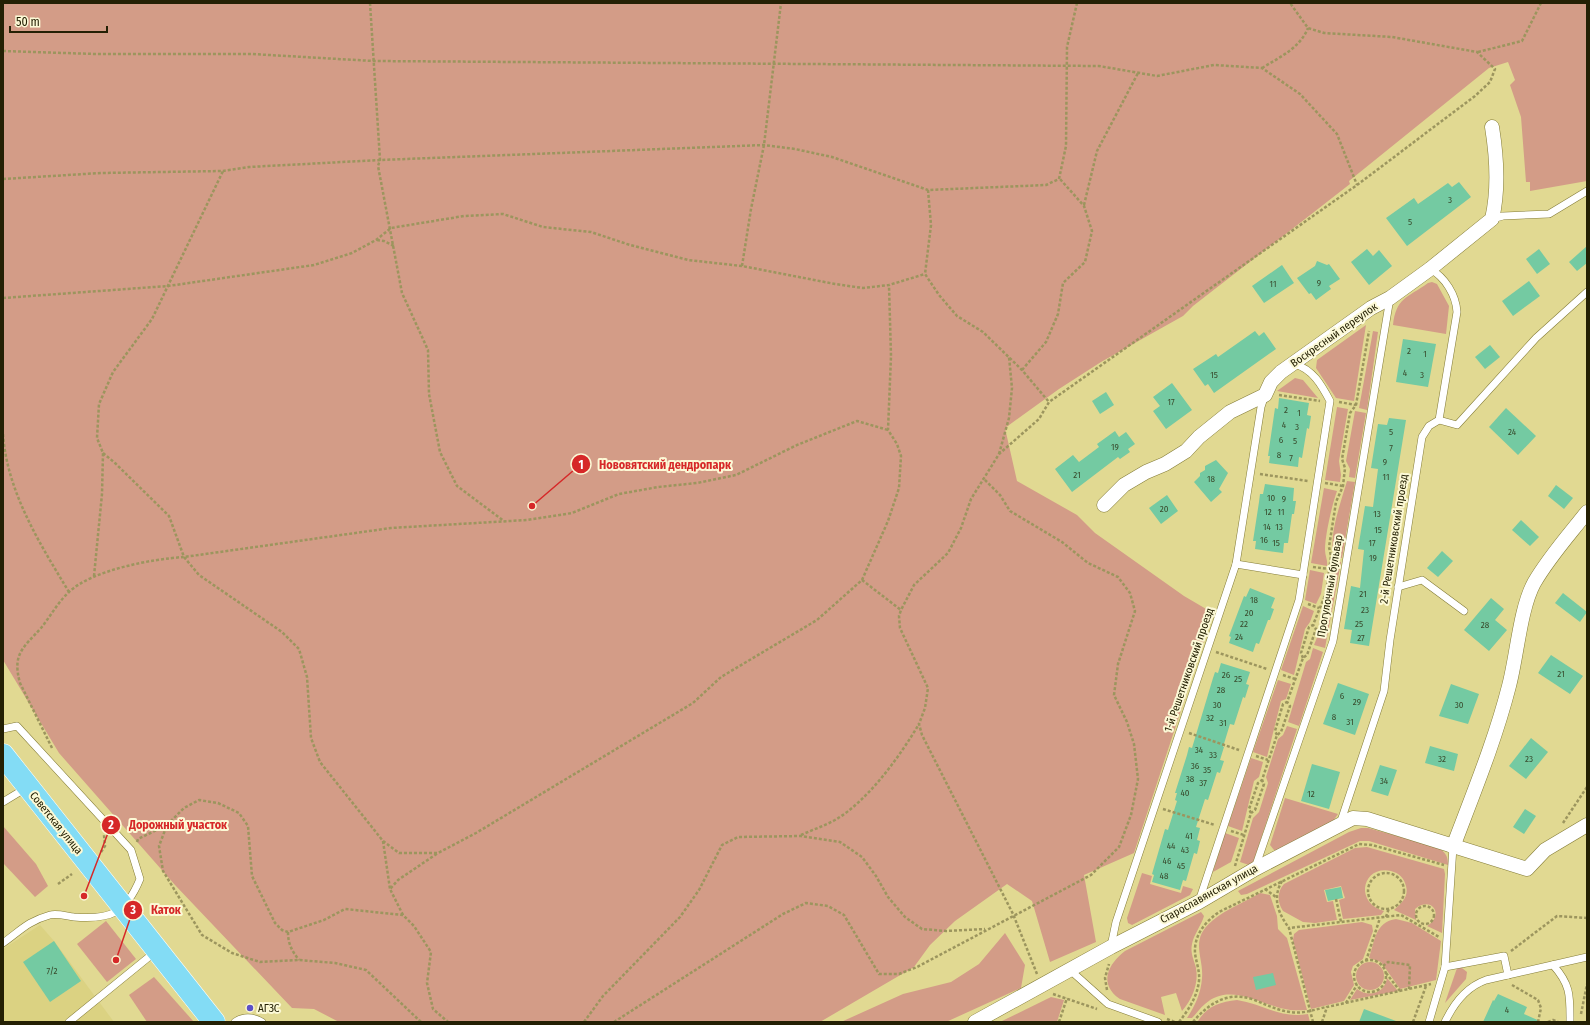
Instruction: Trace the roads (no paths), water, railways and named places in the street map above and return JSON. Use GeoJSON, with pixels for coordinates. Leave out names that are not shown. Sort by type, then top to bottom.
{"type":"FeatureCollection","features":[{"type":"Feature","properties":{"kind":"main road","name":"Советская улица"},"geometry":{"type":"LineString","coordinates":[[3,755],[214,1022]]}},
{"type":"Feature","properties":{"kind":"street"},"geometry":{"type":"LineString","coordinates":[[1492,127],[1497,169],[1496,192],[1492,219]]}},
{"type":"Feature","properties":{"kind":"street","name":"Воскресный переулок"},"geometry":{"type":"LineString","coordinates":[[1272,395],[1271,382],[1281,372],[1295,364],[1371,308],[1390,298],[1430,269],[1492,219]]}},
{"type":"Feature","properties":{"kind":"street"},"geometry":{"type":"LineString","coordinates":[[1104,505],[1124,486],[1146,472],[1165,464],[1186,451],[1199,436],[1230,412],[1272,395]]}},
{"type":"Feature","properties":{"kind":"street"},"geometry":{"type":"LineString","coordinates":[[1453,846],[1489,750],[1510,686],[1530,594],[1534,584],[1551,558],[1587,512]]}},
{"type":"Feature","properties":{"kind":"street","name":"Старославянская улица"},"geometry":{"type":"LineString","coordinates":[[975,1022],[1045,990],[1070,970],[1112,952],[1255,869],[1353,818],[1367,819],[1527,869],[1545,850],[1587,825]]}},
{"type":"Feature","properties":{"kind":"lane"},"geometry":{"type":"LineString","coordinates":[[1492,219],[1503,216],[1549,214],[1587,191]]}},
{"type":"Feature","properties":{"kind":"lane"},"geometry":{"type":"LineString","coordinates":[[1430,269],[1441,275],[1456,302],[1439,420],[1448,424],[1457,425],[1536,338],[1587,292]]}},
{"type":"Feature","properties":{"kind":"lane","name":"Прогулочный бульвар"},"geometry":{"type":"LineString","coordinates":[[1255,869],[1333,641],[1390,298]]}},
{"type":"Feature","properties":{"kind":"lane"},"geometry":{"type":"LineString","coordinates":[[1199,902],[1219,827],[1248,753],[1271,671],[1299,600],[1304,574],[1318,482],[1325,402],[1320,383],[1306,368],[1295,364]]}},
{"type":"Feature","properties":{"kind":"lane","name":"1-й Решетниковский проезд"},"geometry":{"type":"LineString","coordinates":[[1112,952],[1116,922],[1236,564],[1261,407],[1272,395]]}},
{"type":"Feature","properties":{"kind":"lane","name":"2-й Решетниковский проезд"},"geometry":{"type":"LineString","coordinates":[[1340,824],[1384,690],[1390,640],[1422,437],[1429,426],[1439,420]]}},
{"type":"Feature","properties":{"kind":"lane"},"geometry":{"type":"LineString","coordinates":[[1236,564],[1304,574]]}},
{"type":"Feature","properties":{"kind":"lane"},"geometry":{"type":"LineString","coordinates":[[1398,587],[1422,580],[1464,611]]}},
{"type":"Feature","properties":{"kind":"lane"},"geometry":{"type":"LineString","coordinates":[[3,729],[17,726],[131,850],[140,878],[133,897],[117,912],[97,918],[51,915],[29,922],[3,943]]}},
{"type":"Feature","properties":{"kind":"lane"},"geometry":{"type":"LineString","coordinates":[[3,802],[28,787]]}},
{"type":"Feature","properties":{"kind":"lane"},"geometry":{"type":"LineString","coordinates":[[1429,1022],[1445,967],[1453,846]]}},
{"type":"Feature","properties":{"kind":"lane"},"geometry":{"type":"LineString","coordinates":[[69,1022],[158,950]]}},
{"type":"Feature","properties":{"kind":"lane"},"geometry":{"type":"LineString","coordinates":[[1445,967],[1504,956],[1508,975]]}},
{"type":"Feature","properties":{"kind":"lane"},"geometry":{"type":"LineString","coordinates":[[1445,1022],[1450,1011],[1465,992],[1475,984],[1587,957]]}},
{"type":"Feature","properties":{"kind":"lane"},"geometry":{"type":"LineString","coordinates":[[1553,965],[1564,978],[1570,995],[1570,1022]]}},
{"type":"Feature","properties":{"kind":"lane"},"geometry":{"type":"LineString","coordinates":[[1070,970],[1108,1004],[1155,1020]]}},
{"type":"Feature","properties":{"kind":"lane"},"geometry":{"type":"LineString","coordinates":[[235,1022],[241,1018],[249,1017],[262,1022]]}},
{"type":"Feature","properties":{"kind":"place","name":"Нововятский дендропарк"},"geometry":{"type":"Point","coordinates":[532,506]}},
{"type":"Feature","properties":{"kind":"place","name":"Дорожный участок"},"geometry":{"type":"Point","coordinates":[84,896]}},
{"type":"Feature","properties":{"kind":"place","name":"Каток"},"geometry":{"type":"Point","coordinates":[116,960]}},
{"type":"Feature","properties":{"kind":"place","name":"АГЗС"},"geometry":{"type":"Point","coordinates":[250,1008]}}]}
